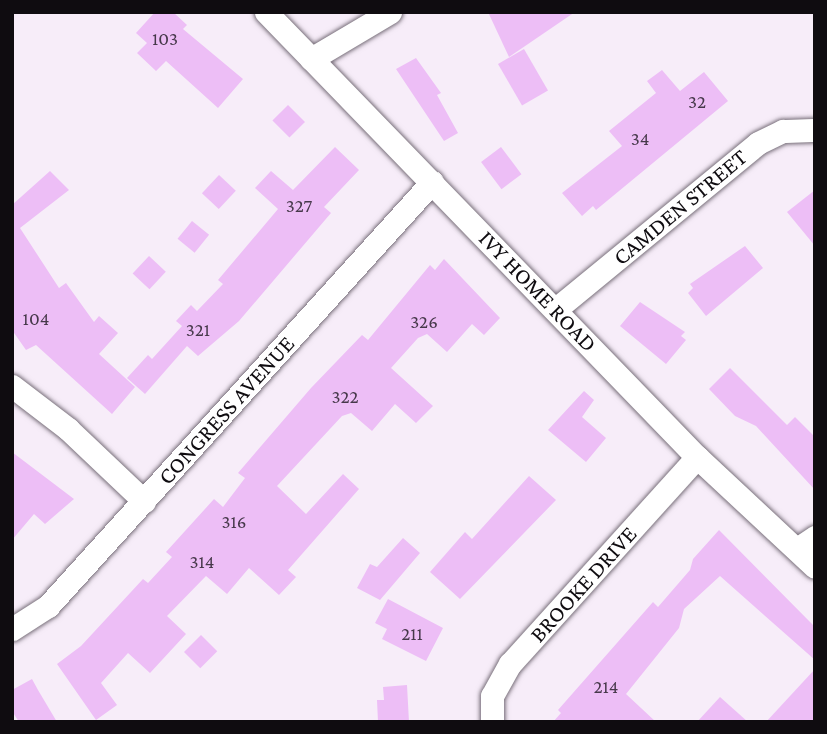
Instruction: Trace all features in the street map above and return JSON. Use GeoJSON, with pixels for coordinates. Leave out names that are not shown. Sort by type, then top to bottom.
{"type":"FeatureCollection","features":[{"type":"Feature","properties":{"kind":"street","name":"IVY HOME ROAD"},"geometry":{"type":"LineString","coordinates":[[266,12],[697,457],[806,543],[815,567]]}},
{"type":"Feature","properties":{"kind":"street"},"geometry":{"type":"LineString","coordinates":[[311,59],[390,12]]}},
{"type":"Feature","properties":{"kind":"street","name":"CAMDEN STREET"},"geometry":{"type":"LineString","coordinates":[[556,309],[758,143],[783,131],[815,130]]}},
{"type":"Feature","properties":{"kind":"street","name":"CONGRESS AVENUE"},"geometry":{"type":"LineString","coordinates":[[12,629],[48,606],[432,182]]}},
{"type":"Feature","properties":{"kind":"street"},"geometry":{"type":"LineString","coordinates":[[12,386],[68,429],[144,501]]}},
{"type":"Feature","properties":{"kind":"street","name":"BROOKE DRIVE"},"geometry":{"type":"LineString","coordinates":[[492,722],[492,696],[510,664],[697,457]]}},
{"type":"Feature","properties":{"kind":"building"},"geometry":{"type":"Polygon","coordinates":[[[155,12],[173,12],[187,25],[183,29],[243,79],[218,108],[166,61],[156,71],[137,53],[147,43],[136,33],[155,12]]]}},
{"type":"Feature","properties":{"kind":"building"},"geometry":{"type":"Polygon","coordinates":[[[488,12],[575,12],[509,57],[488,12]]]}},
{"type":"Feature","properties":{"kind":"building"},"geometry":{"type":"Polygon","coordinates":[[[524,49],[548,91],[522,106],[498,64],[524,49]]]}},
{"type":"Feature","properties":{"kind":"building"},"geometry":{"type":"Polygon","coordinates":[[[416,58],[441,93],[437,95],[458,133],[444,141],[396,69],[416,58]]]}},
{"type":"Feature","properties":{"kind":"building"},"geometry":{"type":"Polygon","coordinates":[[[662,70],[680,91],[704,72],[728,101],[596,210],[593,206],[582,216],[562,193],[622,146],[609,131],[656,93],[647,81],[662,70]]]}},
{"type":"Feature","properties":{"kind":"building"},"geometry":{"type":"Polygon","coordinates":[[[288,105],[305,122],[289,138],[272,121],[288,105]]]}},
{"type":"Feature","properties":{"kind":"building"},"geometry":{"type":"Polygon","coordinates":[[[335,147],[359,170],[324,207],[331,213],[239,321],[198,356],[187,346],[145,394],[127,378],[148,355],[152,359],[182,326],[176,321],[191,305],[197,311],[223,284],[218,280],[278,209],[255,188],[271,171],[293,190],[335,147]]]}},
{"type":"Feature","properties":{"kind":"building"},"geometry":{"type":"Polygon","coordinates":[[[501,147],[521,174],[501,189],[481,162],[501,147]]]}},
{"type":"Feature","properties":{"kind":"building"},"geometry":{"type":"Polygon","coordinates":[[[50,171],[69,190],[20,228],[59,288],[66,283],[94,322],[99,316],[118,333],[99,354],[135,387],[112,414],[36,345],[26,350],[12,330],[12,205],[50,171]]]}},
{"type":"Feature","properties":{"kind":"building"},"geometry":{"type":"Polygon","coordinates":[[[219,175],[236,191],[219,209],[202,193],[219,175]]]}},
{"type":"Feature","properties":{"kind":"building"},"geometry":{"type":"Polygon","coordinates":[[[815,190],[815,246],[787,212],[815,190]]]}},
{"type":"Feature","properties":{"kind":"building"},"geometry":{"type":"Polygon","coordinates":[[[192,221],[209,235],[195,253],[178,239],[192,221]]]}},
{"type":"Feature","properties":{"kind":"building"},"geometry":{"type":"Polygon","coordinates":[[[745,246],[763,268],[706,316],[688,293],[693,288],[690,284],[745,246]]]}},
{"type":"Feature","properties":{"kind":"building"},"geometry":{"type":"Polygon","coordinates":[[[149,256],[166,272],[149,289],[133,274],[149,256]]]}},
{"type":"Feature","properties":{"kind":"building"},"geometry":{"type":"Polygon","coordinates":[[[444,259],[500,318],[484,335],[472,324],[447,352],[427,334],[418,338],[391,368],[433,406],[416,423],[395,404],[372,431],[351,413],[342,416],[277,486],[306,514],[343,474],[359,489],[288,570],[296,577],[279,595],[249,568],[227,594],[206,576],[167,616],[186,634],[150,673],[128,653],[101,683],[117,705],[96,720],[57,664],[81,646],[143,579],[148,583],[172,557],[166,552],[214,499],[223,507],[245,478],[238,473],[311,388],[362,335],[368,340],[430,265],[435,270],[444,259]]]}},
{"type":"Feature","properties":{"kind":"building"},"geometry":{"type":"Polygon","coordinates":[[[640,302],[685,332],[681,336],[686,340],[666,364],[620,326],[640,302]]]}},
{"type":"Feature","properties":{"kind":"building"},"geometry":{"type":"Polygon","coordinates":[[[730,368],[787,425],[795,417],[815,437],[815,490],[756,426],[735,416],[709,389],[730,368]]]}},
{"type":"Feature","properties":{"kind":"building"},"geometry":{"type":"Polygon","coordinates":[[[584,391],[594,400],[582,417],[606,438],[586,462],[548,430],[584,391]]]}},
{"type":"Feature","properties":{"kind":"building"},"geometry":{"type":"Polygon","coordinates":[[[12,452],[74,499],[45,524],[34,514],[12,540],[12,452]]]}},
{"type":"Feature","properties":{"kind":"building"},"geometry":{"type":"Polygon","coordinates":[[[529,476],[556,500],[460,599],[430,572],[465,532],[472,539],[529,476]]]}},
{"type":"Feature","properties":{"kind":"building"},"geometry":{"type":"Polygon","coordinates":[[[719,530],[815,627],[815,660],[720,576],[684,609],[679,628],[626,694],[656,722],[553,722],[561,713],[558,710],[653,602],[658,607],[690,570],[693,559],[719,530]]]}},
{"type":"Feature","properties":{"kind":"building"},"geometry":{"type":"Polygon","coordinates":[[[403,538],[420,553],[380,600],[357,588],[370,564],[377,567],[403,538]]]}},
{"type":"Feature","properties":{"kind":"building"},"geometry":{"type":"Polygon","coordinates":[[[388,599],[443,628],[426,661],[382,639],[387,629],[375,623],[388,599]]]}},
{"type":"Feature","properties":{"kind":"building"},"geometry":{"type":"Polygon","coordinates":[[[201,635],[217,651],[200,668],[184,652],[201,635]]]}},
{"type":"Feature","properties":{"kind":"building"},"geometry":{"type":"Polygon","coordinates":[[[815,669],[815,722],[766,722],[815,669]]]}},
{"type":"Feature","properties":{"kind":"building"},"geometry":{"type":"Polygon","coordinates":[[[32,679],[57,722],[19,722],[12,711],[12,690],[32,679]]]}},
{"type":"Feature","properties":{"kind":"building"},"geometry":{"type":"Polygon","coordinates":[[[407,685],[409,722],[378,722],[377,700],[384,700],[383,687],[407,685]]]}},
{"type":"Feature","properties":{"kind":"building"},"geometry":{"type":"Polygon","coordinates":[[[720,697],[748,722],[697,722],[720,697]]]}}]}
